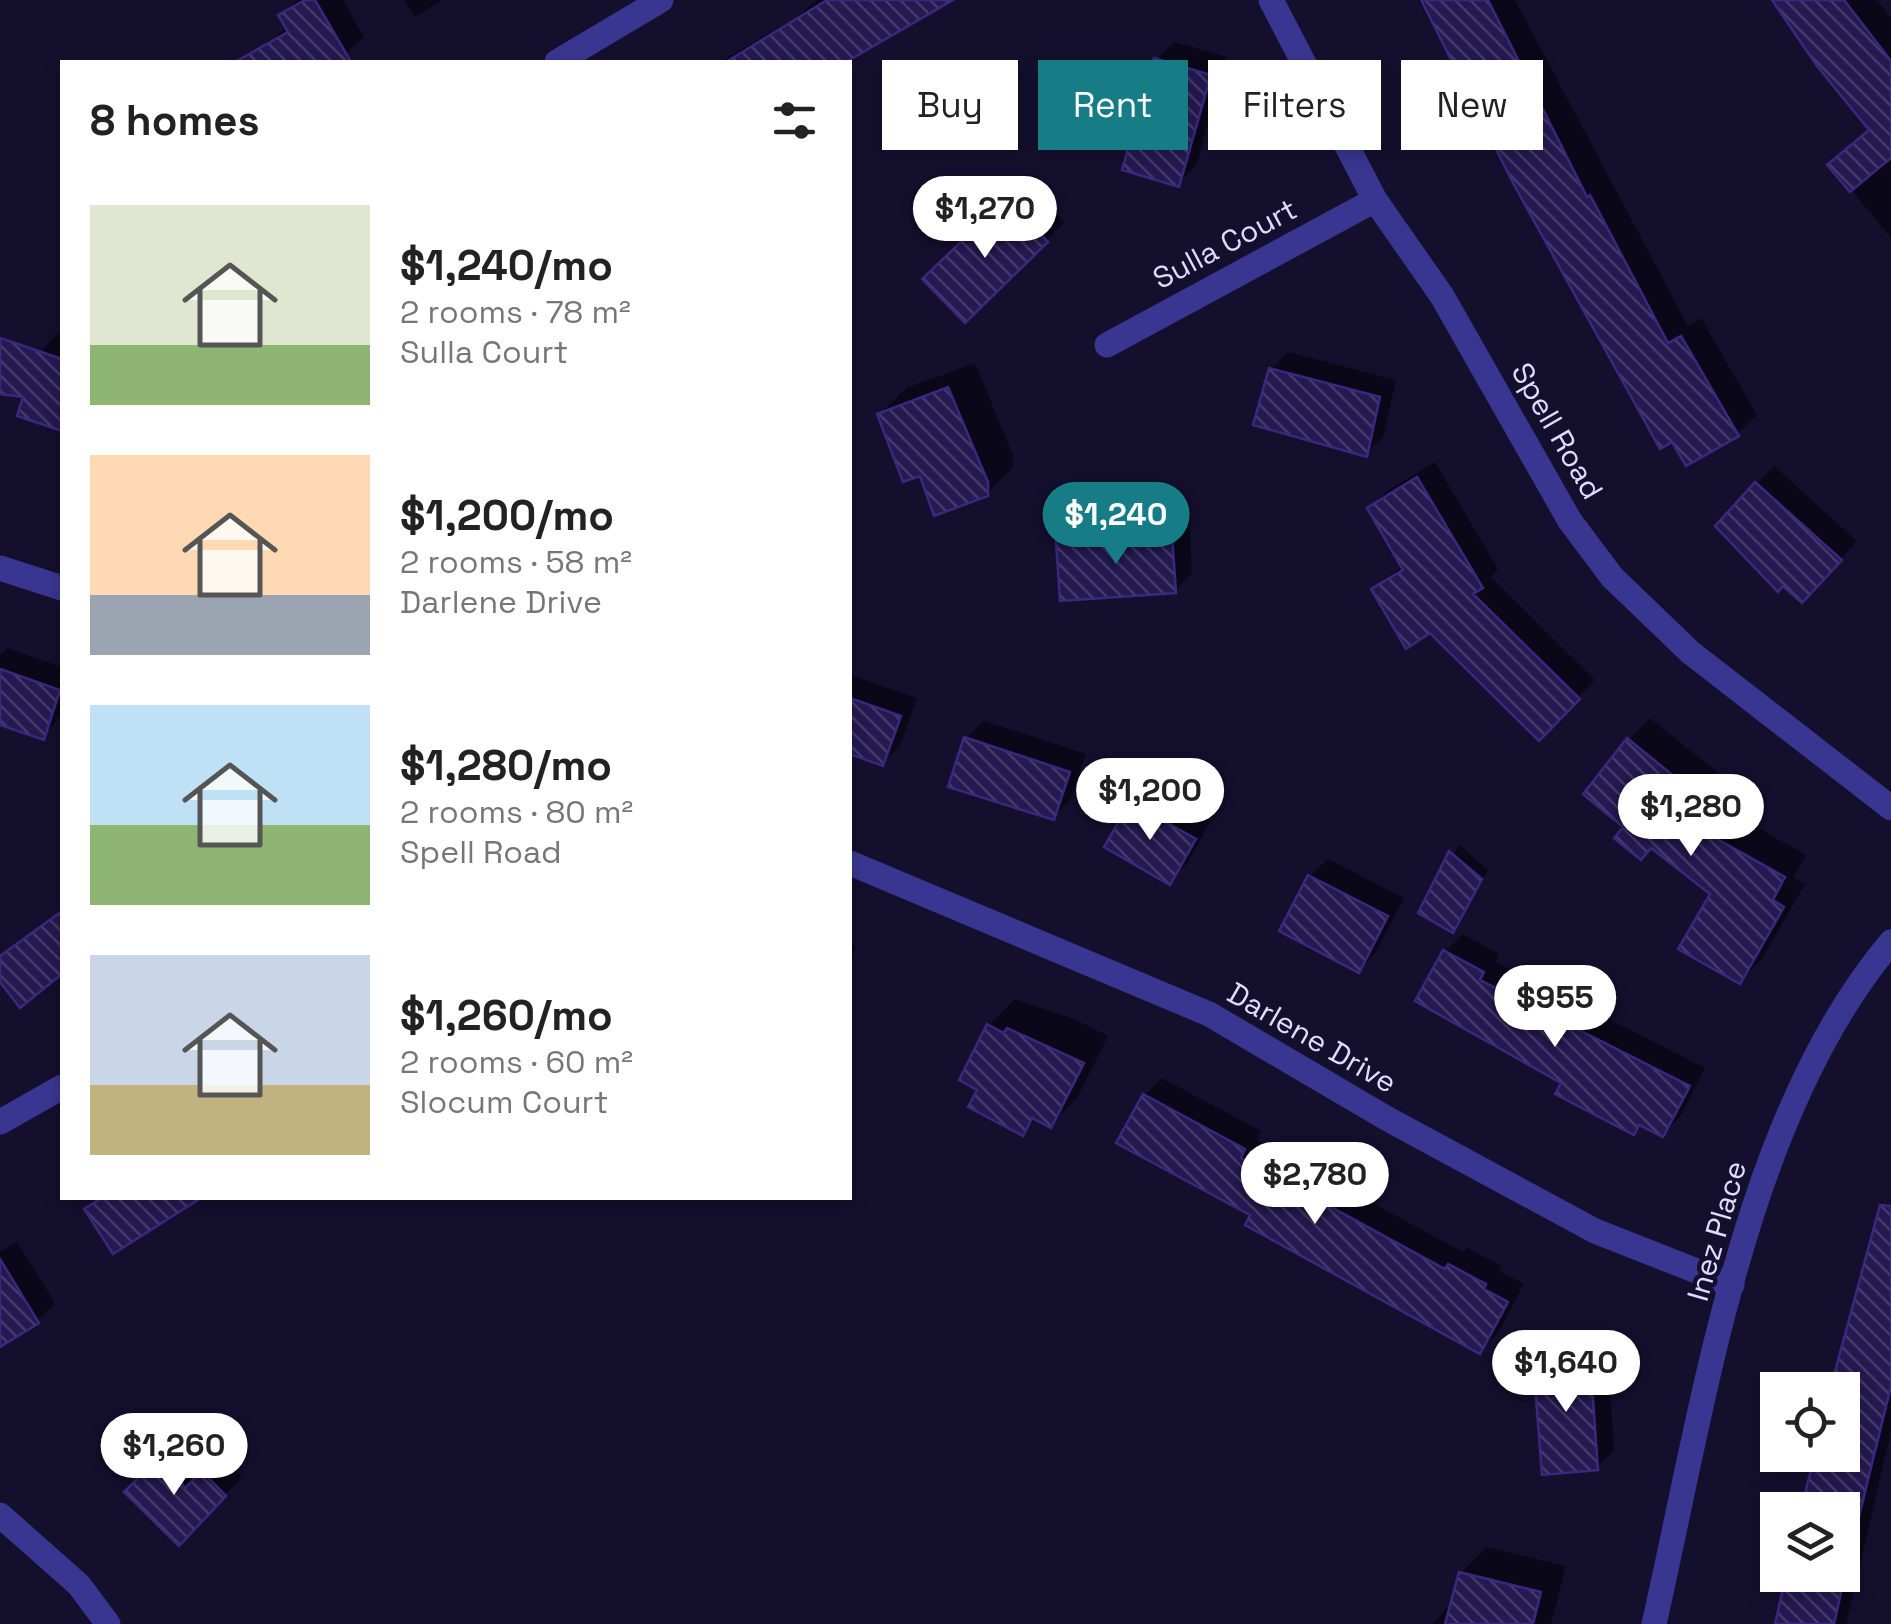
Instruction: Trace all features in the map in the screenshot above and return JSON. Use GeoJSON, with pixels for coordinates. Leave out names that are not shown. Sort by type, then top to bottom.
{"type":"FeatureCollection","features":[{"type":"Feature","properties":{"kind":"street"},"geometry":{"type":"LineString","coordinates":[[560,60],[660,0]]}},
{"type":"Feature","properties":{"kind":"street","name":"Spell Road"},"geometry":{"type":"LineString","coordinates":[[1271,0],[1374,200],[1442,296],[1570,521],[1612,577],[1690,652],[1891,808]]}},
{"type":"Feature","properties":{"kind":"street","name":"Sulla Court"},"geometry":{"type":"LineString","coordinates":[[1107,345],[1374,200]]}},
{"type":"Feature","properties":{"kind":"street"},"geometry":{"type":"LineString","coordinates":[[0,568],[60,587]]}},
{"type":"Feature","properties":{"kind":"street","name":"Darlene Drive"},"geometry":{"type":"LineString","coordinates":[[852,864],[1208,1014],[1386,1118],[1580,1222],[1672,1265],[1732,1286]]}},
{"type":"Feature","properties":{"kind":"street","name":"Inez Place"},"geometry":{"type":"LineString","coordinates":[[1654,1624],[1732,1286],[1792,1098],[1823,1038],[1891,942]]}},
{"type":"Feature","properties":{"kind":"street"},"geometry":{"type":"LineString","coordinates":[[0,1122],[60,1089]]}},
{"type":"Feature","properties":{"kind":"street"},"geometry":{"type":"LineString","coordinates":[[0,1515],[80,1586],[108,1624]]}},
{"type":"Feature","properties":{"kind":"building"},"geometry":{"type":"Polygon","coordinates":[[[305,0],[315,0],[350,60],[239,60],[288,32],[278,15],[305,0]]]}},
{"type":"Feature","properties":{"kind":"building"},"geometry":{"type":"Polygon","coordinates":[[[827,0],[953,0],[849,60],[729,60],[827,0]]]}},
{"type":"Feature","properties":{"kind":"building"},"geometry":{"type":"Polygon","coordinates":[[[1421,0],[1488,0],[1518,60],[1451,60],[1421,0]]]}},
{"type":"Feature","properties":{"kind":"building"},"geometry":{"type":"Polygon","coordinates":[[[1772,0],[1844,0],[1891,61],[1891,158],[1850,192],[1827,165],[1869,130],[1817,66],[1772,0]]]}},
{"type":"Feature","properties":{"kind":"building"},"geometry":{"type":"Polygon","coordinates":[[[1188,68],[1208,74],[1179,187],[1122,170],[1128,150],[1188,150],[1188,68]]]}},
{"type":"Feature","properties":{"kind":"building"},"geometry":{"type":"Polygon","coordinates":[[[1543,109],[1668,343],[1681,336],[1739,436],[1686,466],[1672,442],[1660,449],[1496,150],[1543,150],[1543,109]]]}},
{"type":"Feature","properties":{"kind":"building"},"geometry":{"type":"Polygon","coordinates":[[[1007,198],[1048,242],[965,323],[922,279],[1007,198]]]}},
{"type":"Feature","properties":{"kind":"building"},"geometry":{"type":"Polygon","coordinates":[[[0,338],[60,358],[60,430],[17,416],[23,397],[0,394],[0,338]]]}},
{"type":"Feature","properties":{"kind":"building"},"geometry":{"type":"Polygon","coordinates":[[[1269,368],[1380,397],[1367,457],[1253,425],[1269,368]]]}},
{"type":"Feature","properties":{"kind":"building"},"geometry":{"type":"Polygon","coordinates":[[[948,387],[988,482],[988,496],[934,516],[920,476],[903,482],[877,414],[948,387]]]}},
{"type":"Feature","properties":{"kind":"building"},"geometry":{"type":"Polygon","coordinates":[[[1417,477],[1483,588],[1473,594],[1580,699],[1539,741],[1430,633],[1406,649],[1371,589],[1403,570],[1367,508],[1417,477]]]}},
{"type":"Feature","properties":{"kind":"building"},"geometry":{"type":"Polygon","coordinates":[[[1755,482],[1842,560],[1802,603],[1783,586],[1778,592],[1715,526],[1755,482]]]}},
{"type":"Feature","properties":{"kind":"building"},"geometry":{"type":"Polygon","coordinates":[[[1172,534],[1176,593],[1060,601],[1056,541],[1172,534]]]}},
{"type":"Feature","properties":{"kind":"building"},"geometry":{"type":"Polygon","coordinates":[[[0,669],[60,690],[44,740],[0,725],[0,669]]]}},
{"type":"Feature","properties":{"kind":"building"},"geometry":{"type":"Polygon","coordinates":[[[852,699],[901,716],[883,766],[852,755],[852,699]]]}},
{"type":"Feature","properties":{"kind":"building"},"geometry":{"type":"Polygon","coordinates":[[[964,737],[1070,772],[1054,820],[948,787],[964,737]]]}},
{"type":"Feature","properties":{"kind":"building"},"geometry":{"type":"Polygon","coordinates":[[[1627,738],[1697,795],[1689,805],[1710,822],[1703,831],[1785,877],[1773,900],[1784,907],[1740,984],[1678,949],[1710,894],[1651,848],[1641,860],[1614,838],[1623,827],[1583,794],[1627,738]]]}},
{"type":"Feature","properties":{"kind":"building"},"geometry":{"type":"Polygon","coordinates":[[[1130,802],[1196,839],[1170,885],[1104,847],[1130,802]]]}},
{"type":"Feature","properties":{"kind":"building"},"geometry":{"type":"Polygon","coordinates":[[[1449,851],[1482,879],[1453,933],[1418,913],[1449,851]]]}},
{"type":"Feature","properties":{"kind":"building"},"geometry":{"type":"Polygon","coordinates":[[[1308,875],[1388,916],[1359,973],[1279,931],[1308,875]]]}},
{"type":"Feature","properties":{"kind":"building"},"geometry":{"type":"Polygon","coordinates":[[[60,912],[60,976],[20,1008],[0,982],[0,956],[60,912]]]}},
{"type":"Feature","properties":{"kind":"building"},"geometry":{"type":"Polygon","coordinates":[[[1443,950],[1484,972],[1480,980],[1690,1086],[1663,1137],[1639,1125],[1634,1135],[1555,1094],[1561,1083],[1415,1001],[1443,950]]]}},
{"type":"Feature","properties":{"kind":"building"},"geometry":{"type":"Polygon","coordinates":[[[987,1024],[1004,1033],[1007,1028],[1084,1063],[1051,1128],[1032,1118],[1023,1136],[968,1107],[977,1090],[959,1080],[987,1024]]]}},
{"type":"Feature","properties":{"kind":"building"},"geometry":{"type":"Polygon","coordinates":[[[1143,1094],[1245,1149],[1241,1158],[1445,1269],[1448,1264],[1486,1284],[1484,1289],[1508,1302],[1480,1354],[1245,1225],[1250,1215],[1116,1143],[1143,1094]]]}},
{"type":"Feature","properties":{"kind":"building"},"geometry":{"type":"Polygon","coordinates":[[[99,1200],[198,1200],[113,1254],[84,1209],[99,1200]]]}},
{"type":"Feature","properties":{"kind":"building"},"geometry":{"type":"Polygon","coordinates":[[[1880,1205],[1891,1206],[1891,1386],[1860,1513],[1860,1492],[1805,1492],[1811,1472],[1860,1472],[1860,1372],[1835,1372],[1880,1205]]]}},
{"type":"Feature","properties":{"kind":"building"},"geometry":{"type":"Polygon","coordinates":[[[0,1259],[39,1323],[0,1347],[0,1259]]]}},
{"type":"Feature","properties":{"kind":"building"},"geometry":{"type":"Polygon","coordinates":[[[1590,1356],[1598,1470],[1542,1475],[1533,1359],[1590,1356]]]}},
{"type":"Feature","properties":{"kind":"building"},"geometry":{"type":"Polygon","coordinates":[[[170,1446],[184,1489],[202,1471],[226,1496],[179,1546],[124,1492],[170,1446]]]}},
{"type":"Feature","properties":{"kind":"building"},"geometry":{"type":"Polygon","coordinates":[[[1459,1572],[1541,1592],[1533,1624],[1445,1624],[1459,1572]]]}},
{"type":"Feature","properties":{"kind":"building"},"geometry":{"type":"Polygon","coordinates":[[[1782,1592],[1841,1592],[1834,1624],[1775,1624],[1782,1592]]]}}]}
